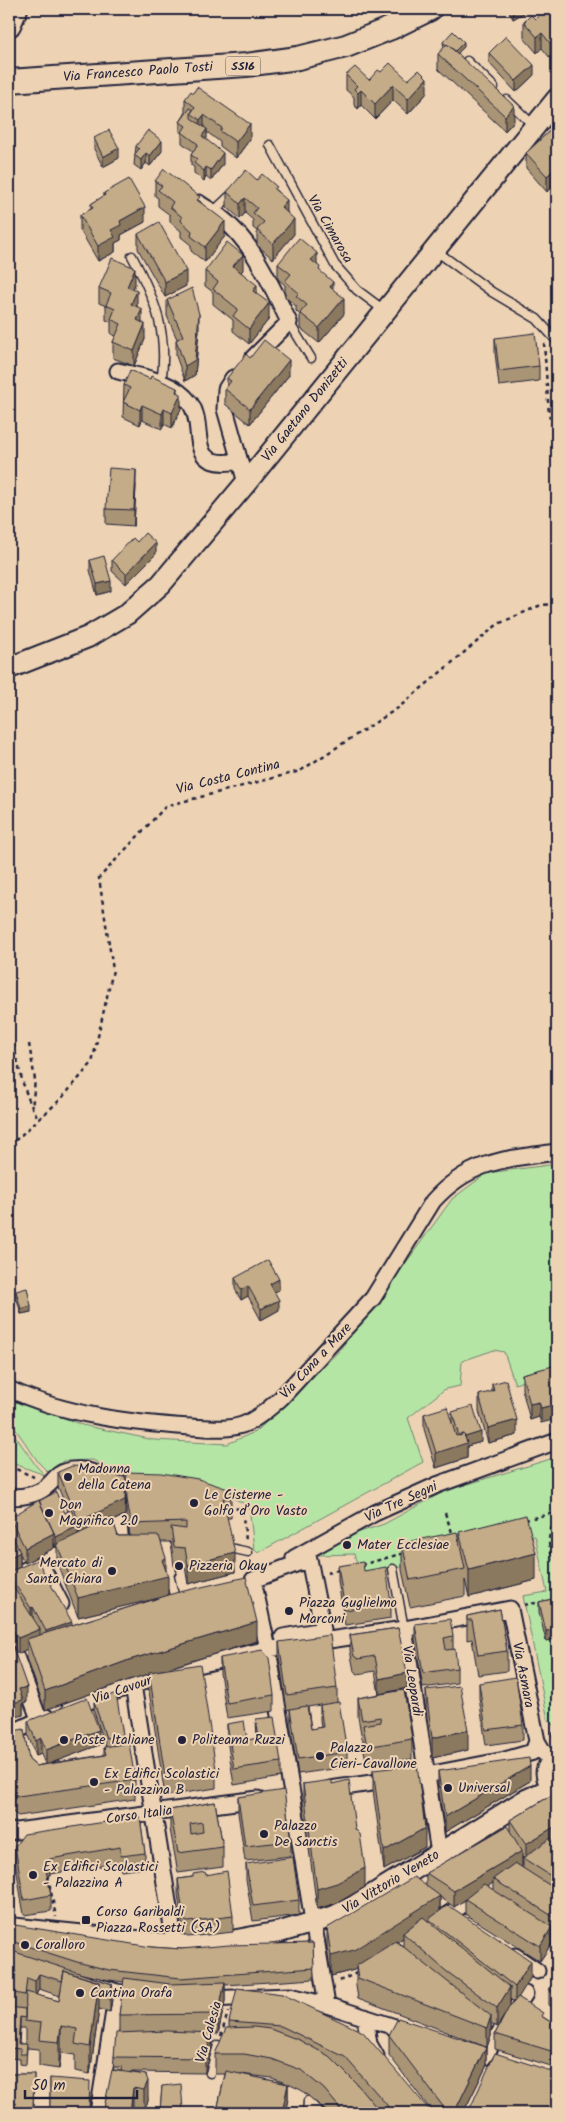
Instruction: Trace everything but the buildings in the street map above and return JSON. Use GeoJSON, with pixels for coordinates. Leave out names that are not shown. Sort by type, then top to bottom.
{"type":"FeatureCollection","features":[{"type":"Feature","properties":{"kind":"main road"},"geometry":{"type":"LineString","coordinates":[[9,25],[16,9]]}},
{"type":"Feature","properties":{"kind":"main road","name":"Via Francesco Paolo Tosti"},"geometry":{"type":"LineString","coordinates":[[9,81],[246,66],[298,58],[346,46],[391,28],[430,9]]}},
{"type":"Feature","properties":{"kind":"street","name":"Via Gaetano Donizetti"},"geometry":{"type":"LineString","coordinates":[[9,668],[75,643],[127,614],[161,584],[246,483],[557,99]]}},
{"type":"Feature","properties":{"kind":"street"},"geometry":{"type":"LineString","coordinates":[[187,193],[233,229],[250,250],[272,279],[289,322],[239,371],[226,389],[225,409],[246,483]]}},
{"type":"Feature","properties":{"kind":"street"},"geometry":{"type":"LineString","coordinates":[[118,371],[161,383],[181,394],[190,402],[196,421],[199,445],[207,457],[214,462],[225,464],[239,461]]}},
{"type":"Feature","properties":{"kind":"street","name":"Via Cona a Mare"},"geometry":{"type":"LineString","coordinates":[[9,1389],[58,1406],[107,1418],[223,1428],[247,1423],[281,1398],[373,1298],[433,1201],[443,1189],[472,1169],[492,1162],[557,1152]]}},
{"type":"Feature","properties":{"kind":"street","name":"Via Tre Segni"},"geometry":{"type":"LineString","coordinates":[[250,1587],[375,1513],[438,1485],[557,1441]]}},
{"type":"Feature","properties":{"kind":"street"},"geometry":{"type":"LineString","coordinates":[[9,1496],[30,1495],[48,1487],[50,1482],[62,1472],[82,1470],[96,1472],[108,1479],[127,1482]]}},
{"type":"Feature","properties":{"kind":"street"},"geometry":{"type":"LineString","coordinates":[[9,1578],[119,1524],[120,1545],[166,1546],[168,1570]]}},
{"type":"Feature","properties":{"kind":"street"},"geometry":{"type":"LineString","coordinates":[[268,1645],[323,1630],[309,1559],[250,1587],[268,1645],[282,1796],[313,1923],[327,2005]]}},
{"type":"Feature","properties":{"kind":"street"},"geometry":{"type":"LineString","coordinates":[[40,1563],[66,1615]]}},
{"type":"Feature","properties":{"kind":"street"},"geometry":{"type":"LineString","coordinates":[[158,1608],[182,1601]]}},
{"type":"Feature","properties":{"kind":"street"},"geometry":{"type":"LineString","coordinates":[[268,1645],[404,1629],[510,1609]]}},
{"type":"Feature","properties":{"kind":"street","name":"Via Asmara"},"geometry":{"type":"LineString","coordinates":[[510,1609],[537,1741]]}},
{"type":"Feature","properties":{"kind":"street","name":"Via Leopardi"},"geometry":{"type":"LineString","coordinates":[[404,1629],[439,1853]]}},
{"type":"Feature","properties":{"kind":"street","name":"Via Cavour"},"geometry":{"type":"LineString","coordinates":[[9,1734],[39,1719],[133,1685],[268,1645]]}},
{"type":"Feature","properties":{"kind":"street"},"geometry":{"type":"LineString","coordinates":[[33,1651],[11,1654],[39,1719]]}},
{"type":"Feature","properties":{"kind":"street"},"geometry":{"type":"LineString","coordinates":[[133,1685],[175,1945]]}},
{"type":"Feature","properties":{"kind":"street"},"geometry":{"type":"LineString","coordinates":[[525,1757],[533,1752],[537,1741]]}},
{"type":"Feature","properties":{"kind":"street"},"geometry":{"type":"LineString","coordinates":[[537,1741],[544,1753],[546,1780]]}},
{"type":"Feature","properties":{"kind":"street"},"geometry":{"type":"LineString","coordinates":[[525,1757],[537,1762],[546,1780]]}},
{"type":"Feature","properties":{"kind":"street","name":"Corso Italia"},"geometry":{"type":"LineString","coordinates":[[9,1832],[427,1775],[525,1757]]}},
{"type":"Feature","properties":{"kind":"street","name":"Via Vittorio Veneto"},"geometry":{"type":"LineString","coordinates":[[9,1928],[175,1945],[210,1945],[280,1932],[313,1923],[353,1907],[406,1881],[439,1853],[546,1780]]}},
{"type":"Feature","properties":{"kind":"street"},"geometry":{"type":"LineString","coordinates":[[429,1926],[551,1849],[557,1855]]}},
{"type":"Feature","properties":{"kind":"street"},"geometry":{"type":"LineString","coordinates":[[516,1872],[532,1883]]}},
{"type":"Feature","properties":{"kind":"street"},"geometry":{"type":"LineString","coordinates":[[484,1892],[500,1902]]}},
{"type":"Feature","properties":{"kind":"street"},"geometry":{"type":"LineString","coordinates":[[435,1901],[466,1923]]}},
{"type":"Feature","properties":{"kind":"street"},"geometry":{"type":"LineString","coordinates":[[524,1917],[557,1937]]}},
{"type":"Feature","properties":{"kind":"street"},"geometry":{"type":"LineString","coordinates":[[506,1950],[538,1971]]}},
{"type":"Feature","properties":{"kind":"street"},"geometry":{"type":"LineString","coordinates":[[75,1979],[117,1992],[158,1998]]}},
{"type":"Feature","properties":{"kind":"street"},"geometry":{"type":"LineString","coordinates":[[194,1999],[290,1996],[324,1988]]}},
{"type":"Feature","properties":{"kind":"street"},"geometry":{"type":"LineString","coordinates":[[98,2113],[117,1992]]}},
{"type":"Feature","properties":{"kind":"street"},"geometry":{"type":"LineString","coordinates":[[465,2051],[490,2063],[498,2036],[525,1994]]}},
{"type":"Feature","properties":{"kind":"street"},"geometry":{"type":"LineString","coordinates":[[290,1996],[327,2005],[428,2039]]}},
{"type":"Feature","properties":{"kind":"street"},"geometry":{"type":"LineString","coordinates":[[502,1996],[517,2007]]}},
{"type":"Feature","properties":{"kind":"street"},"geometry":{"type":"LineString","coordinates":[[365,2017],[369,2044],[383,2065]]}},
{"type":"Feature","properties":{"kind":"street"},"geometry":{"type":"LineString","coordinates":[[482,2024],[498,2036]]}},
{"type":"Feature","properties":{"kind":"street"},"geometry":{"type":"LineString","coordinates":[[218,2045],[235,2045]]}},
{"type":"Feature","properties":{"kind":"lane"},"geometry":{"type":"LineString","coordinates":[[467,61],[535,126]]}},
{"type":"Feature","properties":{"kind":"lane","name":"Via Cimarosa"},"geometry":{"type":"LineString","coordinates":[[270,145],[335,265],[357,290],[385,311]]}},
{"type":"Feature","properties":{"kind":"lane"},"geometry":{"type":"LineString","coordinates":[[213,212],[237,189]]}},
{"type":"Feature","properties":{"kind":"lane"},"geometry":{"type":"LineString","coordinates":[[435,250],[492,292],[525,311],[557,341]]}},
{"type":"Feature","properties":{"kind":"lane"},"geometry":{"type":"LineString","coordinates":[[132,256],[156,306],[165,345],[161,383]]}},
{"type":"Feature","properties":{"kind":"lane"},"geometry":{"type":"LineString","coordinates":[[131,272],[144,279]]}},
{"type":"Feature","properties":{"kind":"lane"},"geometry":{"type":"LineString","coordinates":[[289,322],[311,358]]}},
{"type":"Feature","properties":{"kind":"lane"},"geometry":{"type":"LineString","coordinates":[[230,1548],[248,1552]]}},
{"type":"Feature","properties":{"kind":"lane"},"geometry":{"type":"LineString","coordinates":[[394,1569],[404,1629]]}},
{"type":"Feature","properties":{"kind":"lane"},"geometry":{"type":"LineString","coordinates":[[168,1570],[182,1601]]}},
{"type":"Feature","properties":{"kind":"lane","name":"Via Calesia"},"geometry":{"type":"LineString","coordinates":[[210,2073],[218,2045]]}},
{"type":"Feature","properties":{"kind":"lane"},"geometry":{"type":"LineString","coordinates":[[307,2113],[308,2101],[320,2113]]}},
{"type":"Feature","properties":{"kind":"path"},"geometry":{"type":"LineString","coordinates":[[542,325],[549,415],[557,442]]}},
{"type":"Feature","properties":{"kind":"path","name":"Via Costa Contina"},"geometry":{"type":"LineString","coordinates":[[9,1146],[61,1099],[92,1063],[113,970],[99,878],[166,806],[300,771],[398,708],[498,624],[541,605],[557,604]]}},
{"type":"Feature","properties":{"kind":"path"},"geometry":{"type":"LineString","coordinates":[[9,1020],[32,1110],[39,1119]]}},
{"type":"Feature","properties":{"kind":"path"},"geometry":{"type":"LineString","coordinates":[[29,1044],[34,1080],[32,1110]]}},
{"type":"Feature","properties":{"kind":"path"},"geometry":{"type":"LineString","coordinates":[[9,1466],[50,1482]]}},
{"type":"Feature","properties":{"kind":"path"},"geometry":{"type":"LineString","coordinates":[[221,1503],[242,1510],[248,1552]]}},
{"type":"Feature","properties":{"kind":"path"},"geometry":{"type":"LineString","coordinates":[[520,1522],[557,1512]]}},
{"type":"Feature","properties":{"kind":"path"},"geometry":{"type":"LineString","coordinates":[[557,1512],[548,1536],[557,1565]]}},
{"type":"Feature","properties":{"kind":"path"},"geometry":{"type":"LineString","coordinates":[[445,1513],[454,1539]]}},
{"type":"Feature","properties":{"kind":"path"},"geometry":{"type":"LineString","coordinates":[[358,1565],[409,1552]]}},
{"type":"Feature","properties":{"kind":"path"},"geometry":{"type":"LineString","coordinates":[[336,1570],[343,1568]]}},
{"type":"Feature","properties":{"kind":"path"},"geometry":{"type":"LineString","coordinates":[[510,1609],[549,1600]]}},
{"type":"Feature","properties":{"kind":"path"},"geometry":{"type":"LineString","coordinates":[[48,1877],[59,1933]]}},
{"type":"Feature","properties":{"kind":"path"},"geometry":{"type":"LineString","coordinates":[[324,1988],[361,1971]]}},
{"type":"Feature","properties":{"kind":"path","name":"Via Calesia"},"geometry":{"type":"LineString","coordinates":[[218,2045],[232,1998]]}},
{"type":"Feature","properties":{"kind":"green space"},"geometry":{"type":"Polygon","coordinates":[[[557,1164],[557,1370],[515,1384],[504,1352],[494,1350],[462,1361],[460,1386],[445,1389],[408,1418],[423,1462],[258,1553],[254,1549],[249,1506],[227,1495],[110,1470],[93,1460],[63,1461],[48,1472],[39,1463],[12,1424],[9,1396],[82,1425],[154,1440],[227,1444],[257,1431],[338,1352],[452,1199],[487,1173],[557,1164]]]}},
{"type":"Feature","properties":{"kind":"green space"},"geometry":{"type":"Polygon","coordinates":[[[9,1427],[37,1467],[45,1475],[9,1462],[9,1427]]]}},
{"type":"Feature","properties":{"kind":"green space"},"geometry":{"type":"Polygon","coordinates":[[[557,1457],[557,1729],[548,1720],[523,1596],[547,1592],[535,1536],[361,1576],[354,1554],[318,1555],[348,1536],[384,1524],[445,1491],[557,1457]]]}},
{"type":"Feature","properties":{"kind":"place","name":"Madonna della Catena"},"geometry":{"type":"Point","coordinates":[68,1477]}},
{"type":"Feature","properties":{"kind":"place","name":"Le Cisterne - Golfo d’Oro Vasto"},"geometry":{"type":"Point","coordinates":[194,1503]}},
{"type":"Feature","properties":{"kind":"place","name":"Don Magnifico 2.0"},"geometry":{"type":"Point","coordinates":[49,1513]}},
{"type":"Feature","properties":{"kind":"place","name":"Mater Ecclesiae"},"geometry":{"type":"Point","coordinates":[347,1545]}},
{"type":"Feature","properties":{"kind":"place","name":"Pizzeria Okay"},"geometry":{"type":"Point","coordinates":[179,1566]}},
{"type":"Feature","properties":{"kind":"place","name":"Mercato di Santa Chiara"},"geometry":{"type":"Point","coordinates":[112,1571]}},
{"type":"Feature","properties":{"kind":"place","name":"Piazza Guglielmo Marconi"},"geometry":{"type":"Point","coordinates":[289,1611]}},
{"type":"Feature","properties":{"kind":"place","name":"Poste Italiane"},"geometry":{"type":"Point","coordinates":[64,1740]}},
{"type":"Feature","properties":{"kind":"place","name":"Politeama Ruzzi"},"geometry":{"type":"Point","coordinates":[182,1740]}},
{"type":"Feature","properties":{"kind":"place","name":"Palazzo Cieri-Cavallone"},"geometry":{"type":"Point","coordinates":[320,1756]}},
{"type":"Feature","properties":{"kind":"place","name":"Ex Edifici Scolastici - Palazzina B"},"geometry":{"type":"Point","coordinates":[94,1782]}},
{"type":"Feature","properties":{"kind":"place","name":"Universal"},"geometry":{"type":"Point","coordinates":[448,1788]}},
{"type":"Feature","properties":{"kind":"place","name":"Palazzo De Sanctis"},"geometry":{"type":"Point","coordinates":[264,1834]}},
{"type":"Feature","properties":{"kind":"place","name":"Ex Edifici Scolastici - Palazzina A"},"geometry":{"type":"Point","coordinates":[33,1875]}},
{"type":"Feature","properties":{"kind":"place","name":"Corso Garibaldi Piazza Rossetti (5A)"},"geometry":{"type":"Point","coordinates":[86,1920]}},
{"type":"Feature","properties":{"kind":"place","name":"Coralloro"},"geometry":{"type":"Point","coordinates":[25,1945]}},
{"type":"Feature","properties":{"kind":"place","name":"Cantina Orafa"},"geometry":{"type":"Point","coordinates":[80,1993]}}]}
